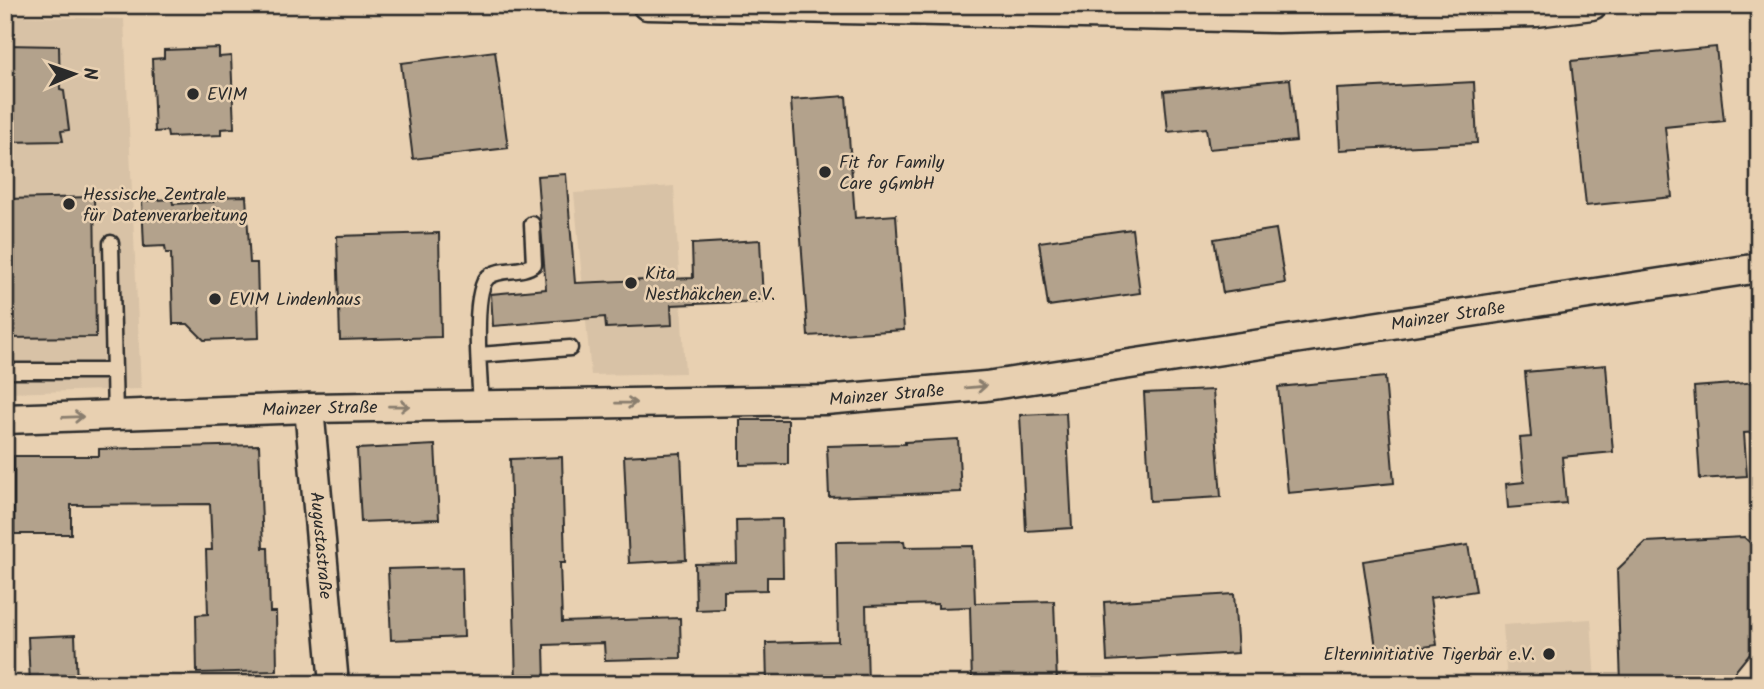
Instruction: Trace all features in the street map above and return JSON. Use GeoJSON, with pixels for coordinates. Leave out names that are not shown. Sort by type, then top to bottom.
{"type":"FeatureCollection","features":[{"type":"Feature","properties":{"kind":"street"},"geometry":{"type":"LineString","coordinates":[[647,5],[1536,12],[1592,5]]}},
{"type":"Feature","properties":{"kind":"street","name":"Mainzer Straße"},"geometry":{"type":"LineString","coordinates":[[5,419],[309,408],[825,400],[986,386],[1759,268]]}},
{"type":"Feature","properties":{"kind":"street","name":"Augustastraße"},"geometry":{"type":"LineString","coordinates":[[309,408],[334,684]]}},
{"type":"Feature","properties":{"kind":"lane"},"geometry":{"type":"LineString","coordinates":[[481,405],[478,302],[481,287],[488,277],[499,272],[527,269],[534,264],[532,224]]}},
{"type":"Feature","properties":{"kind":"lane"},"geometry":{"type":"LineString","coordinates":[[111,243],[115,415]]}},
{"type":"Feature","properties":{"kind":"lane"},"geometry":{"type":"LineString","coordinates":[[479,355],[570,348]]}},
{"type":"Feature","properties":{"kind":"lane"},"geometry":{"type":"LineString","coordinates":[[5,371],[114,371]]}},
{"type":"Feature","properties":{"kind":"shaded area","name":"Hessische Zentrale für Datenverarbeitung"},"geometry":{"type":"Polygon","coordinates":[[[5,16],[124,19],[141,389],[5,393],[5,16]]]}},
{"type":"Feature","properties":{"kind":"shaded area","name":"Kita Nesthäkchen e.V."},"geometry":{"type":"Polygon","coordinates":[[[674,186],[685,373],[591,375],[574,193],[674,186]]]}},
{"type":"Feature","properties":{"kind":"shaded area","name":"Elterninitiative Tigerbär e.V."},"geometry":{"type":"Polygon","coordinates":[[[1591,619],[1595,684],[1507,684],[1503,625],[1591,619]]]}},
{"type":"Feature","properties":{"kind":"building"},"geometry":{"type":"Polygon","coordinates":[[[5,45],[59,46],[60,90],[64,91],[69,130],[61,131],[63,141],[5,142],[5,45]]]}},
{"type":"Feature","properties":{"kind":"building"},"geometry":{"type":"Polygon","coordinates":[[[1716,47],[1724,121],[1665,127],[1672,197],[1586,206],[1571,61],[1716,47]]]}},
{"type":"Feature","properties":{"kind":"building","name":"EVIM"},"geometry":{"type":"Polygon","coordinates":[[[219,48],[219,57],[231,56],[234,128],[221,129],[221,135],[168,137],[167,131],[155,132],[152,59],[164,58],[164,50],[219,48]]]}},
{"type":"Feature","properties":{"kind":"building"},"geometry":{"type":"Polygon","coordinates":[[[495,51],[508,148],[413,159],[401,63],[495,51]]]}},
{"type":"Feature","properties":{"kind":"building"},"geometry":{"type":"Polygon","coordinates":[[[1290,79],[1296,141],[1209,149],[1206,128],[1168,132],[1164,91],[1290,79]]]}},
{"type":"Feature","properties":{"kind":"building"},"geometry":{"type":"Polygon","coordinates":[[[1474,82],[1477,143],[1340,150],[1337,89],[1474,82]]]}},
{"type":"Feature","properties":{"kind":"building"},"geometry":{"type":"Polygon","coordinates":[[[846,96],[855,218],[896,215],[904,330],[808,336],[791,100],[846,96]]]}},
{"type":"Feature","properties":{"kind":"building"},"geometry":{"type":"Polygon","coordinates":[[[566,174],[575,283],[693,278],[692,244],[760,240],[763,301],[671,305],[672,325],[606,328],[605,317],[493,326],[491,294],[546,289],[537,176],[566,174]]]}},
{"type":"Feature","properties":{"kind":"building"},"geometry":{"type":"Polygon","coordinates":[[[246,196],[250,263],[257,263],[259,338],[204,340],[188,324],[173,324],[171,253],[166,253],[165,246],[144,247],[142,201],[172,199],[173,204],[214,202],[214,197],[246,196]]]}},
{"type":"Feature","properties":{"kind":"building"},"geometry":{"type":"Polygon","coordinates":[[[94,197],[96,337],[5,338],[5,199],[94,197]]]}},
{"type":"Feature","properties":{"kind":"building"},"geometry":{"type":"Polygon","coordinates":[[[1132,229],[1140,293],[1048,306],[1039,242],[1132,229]]]}},
{"type":"Feature","properties":{"kind":"building"},"geometry":{"type":"Polygon","coordinates":[[[1276,229],[1285,283],[1223,293],[1214,239],[1276,229]]]}},
{"type":"Feature","properties":{"kind":"building"},"geometry":{"type":"Polygon","coordinates":[[[439,233],[441,337],[340,340],[337,236],[439,233]]]}},
{"type":"Feature","properties":{"kind":"building"},"geometry":{"type":"Polygon","coordinates":[[[1606,365],[1613,452],[1562,457],[1566,503],[1508,508],[1506,484],[1524,482],[1520,438],[1531,437],[1525,372],[1606,365]]]}},
{"type":"Feature","properties":{"kind":"building"},"geometry":{"type":"Polygon","coordinates":[[[1385,377],[1394,483],[1288,493],[1278,387],[1385,377]]]}},
{"type":"Feature","properties":{"kind":"building"},"geometry":{"type":"Polygon","coordinates":[[[1759,382],[1759,432],[1744,433],[1747,476],[1700,479],[1694,387],[1759,382]]]}},
{"type":"Feature","properties":{"kind":"building"},"geometry":{"type":"Polygon","coordinates":[[[1213,390],[1221,497],[1150,501],[1144,393],[1213,390]]]}},
{"type":"Feature","properties":{"kind":"building"},"geometry":{"type":"Polygon","coordinates":[[[1066,413],[1072,528],[1026,531],[1020,415],[1066,413]]]}},
{"type":"Feature","properties":{"kind":"building"},"geometry":{"type":"Polygon","coordinates":[[[740,420],[788,420],[788,464],[740,465],[740,420]]]}},
{"type":"Feature","properties":{"kind":"building"},"geometry":{"type":"Polygon","coordinates":[[[958,439],[961,492],[829,497],[827,446],[905,444],[958,439]]]}},
{"type":"Feature","properties":{"kind":"building"},"geometry":{"type":"Polygon","coordinates":[[[259,445],[263,548],[268,548],[270,612],[276,612],[277,671],[197,673],[196,615],[208,614],[206,550],[212,550],[210,504],[71,505],[71,534],[14,534],[14,456],[99,456],[99,449],[259,445]]]}},
{"type":"Feature","properties":{"kind":"building"},"geometry":{"type":"Polygon","coordinates":[[[435,445],[439,519],[361,522],[357,449],[435,445]]]}},
{"type":"Feature","properties":{"kind":"building"},"geometry":{"type":"Polygon","coordinates":[[[681,453],[686,560],[629,563],[624,456],[681,453]]]}},
{"type":"Feature","properties":{"kind":"building"},"geometry":{"type":"Polygon","coordinates":[[[562,457],[565,563],[560,563],[562,622],[680,618],[681,658],[605,660],[604,643],[544,645],[545,684],[516,684],[510,459],[562,457]]]}},
{"type":"Feature","properties":{"kind":"building"},"geometry":{"type":"Polygon","coordinates":[[[782,519],[783,577],[767,577],[767,590],[724,591],[724,609],[696,610],[695,564],[737,563],[736,520],[782,519]]]}},
{"type":"Feature","properties":{"kind":"building"},"geometry":{"type":"Polygon","coordinates":[[[1744,537],[1759,551],[1759,604],[1755,604],[1759,642],[1725,684],[1621,684],[1617,570],[1646,542],[1744,537]]]}},
{"type":"Feature","properties":{"kind":"building"},"geometry":{"type":"Polygon","coordinates":[[[904,541],[905,547],[973,546],[975,603],[1054,601],[1057,684],[972,684],[970,607],[938,608],[938,604],[866,606],[868,684],[767,684],[766,643],[838,641],[836,542],[904,541]]]}},
{"type":"Feature","properties":{"kind":"building"},"geometry":{"type":"Polygon","coordinates":[[[1468,545],[1476,591],[1430,598],[1437,645],[1377,654],[1363,561],[1468,545]]]}},
{"type":"Feature","properties":{"kind":"building"},"geometry":{"type":"Polygon","coordinates":[[[462,567],[464,637],[391,640],[388,569],[462,567]]]}},
{"type":"Feature","properties":{"kind":"building"},"geometry":{"type":"Polygon","coordinates":[[[1234,594],[1238,653],[1107,661],[1104,602],[1234,594]]]}},
{"type":"Feature","properties":{"kind":"building"},"geometry":{"type":"Polygon","coordinates":[[[75,635],[77,684],[30,684],[28,637],[75,635]]]}},
{"type":"Feature","properties":{"kind":"place","name":"EVIM"},"geometry":{"type":"Point","coordinates":[193,94]}},
{"type":"Feature","properties":{"kind":"place","name":"Fit for Family Care gGmbH"},"geometry":{"type":"Point","coordinates":[825,172]}},
{"type":"Feature","properties":{"kind":"place","name":"Hessische Zentrale für Datenverarbeitung"},"geometry":{"type":"Point","coordinates":[69,204]}},
{"type":"Feature","properties":{"kind":"place","name":"Kita Nesthäkchen e.V."},"geometry":{"type":"Point","coordinates":[631,283]}},
{"type":"Feature","properties":{"kind":"place","name":"EVIM Lindenhaus"},"geometry":{"type":"Point","coordinates":[215,299]}},
{"type":"Feature","properties":{"kind":"place","name":"Elterninitiative Tigerbär e.V."},"geometry":{"type":"Point","coordinates":[1549,654]}}]}
